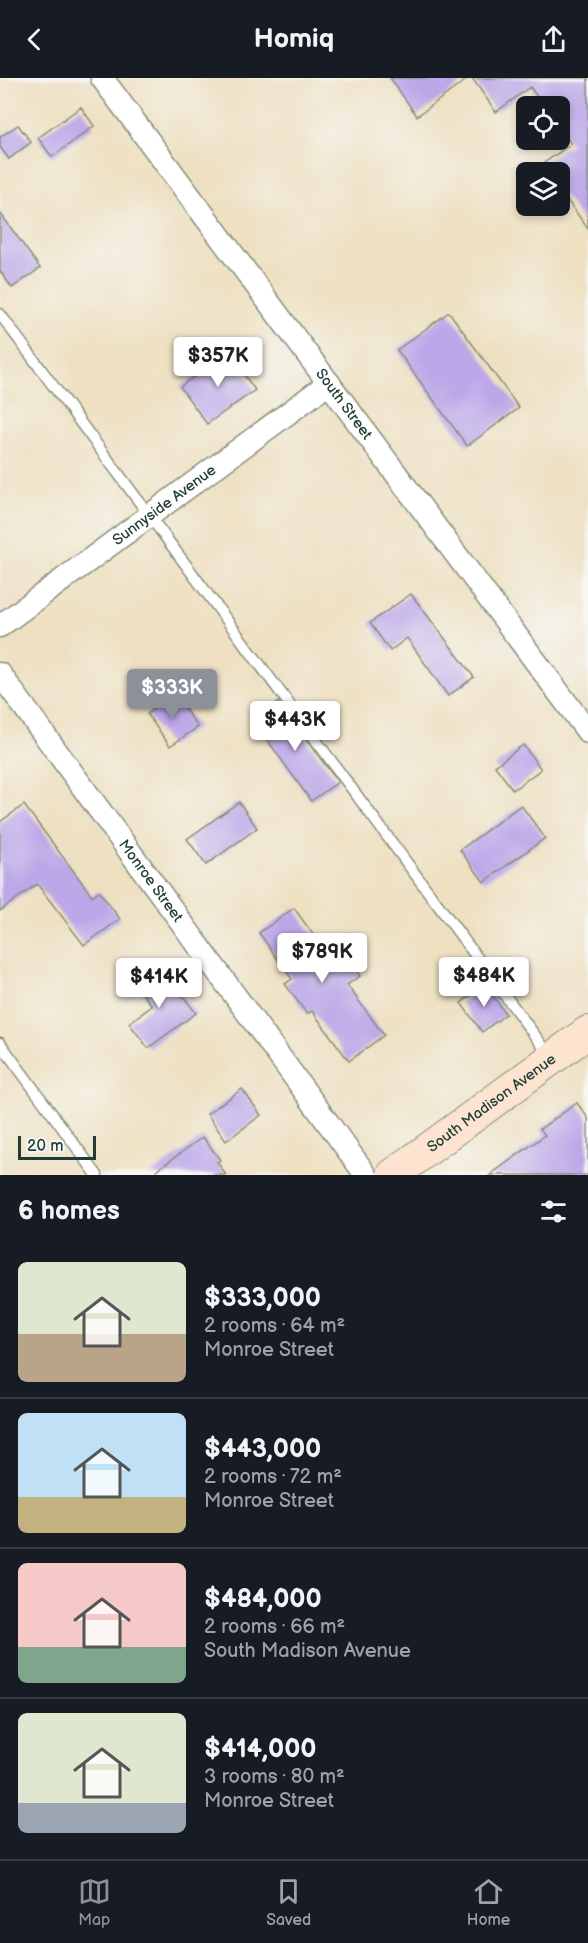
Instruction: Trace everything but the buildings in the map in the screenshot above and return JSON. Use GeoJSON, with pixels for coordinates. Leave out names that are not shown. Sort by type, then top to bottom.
{"type":"FeatureCollection","features":[{"type":"Feature","properties":{"kind":"main road","name":"South Madison Avenue"},"geometry":{"type":"LineString","coordinates":[[393,1175],[588,1032]]}},
{"type":"Feature","properties":{"kind":"street","name":"South Street"},"geometry":{"type":"LineString","coordinates":[[102,78],[588,732]]}},
{"type":"Feature","properties":{"kind":"street","name":"Sunnyside Avenue"},"geometry":{"type":"LineString","coordinates":[[0,626],[328,383]]}},
{"type":"Feature","properties":{"kind":"street","name":"Monroe Street"},"geometry":{"type":"LineString","coordinates":[[0,674],[366,1175]]}},
{"type":"Feature","properties":{"kind":"lane"},"geometry":{"type":"LineString","coordinates":[[0,314],[552,1058]]}},
{"type":"Feature","properties":{"kind":"lane"},"geometry":{"type":"LineString","coordinates":[[0,1043],[97,1175]]}}]}
